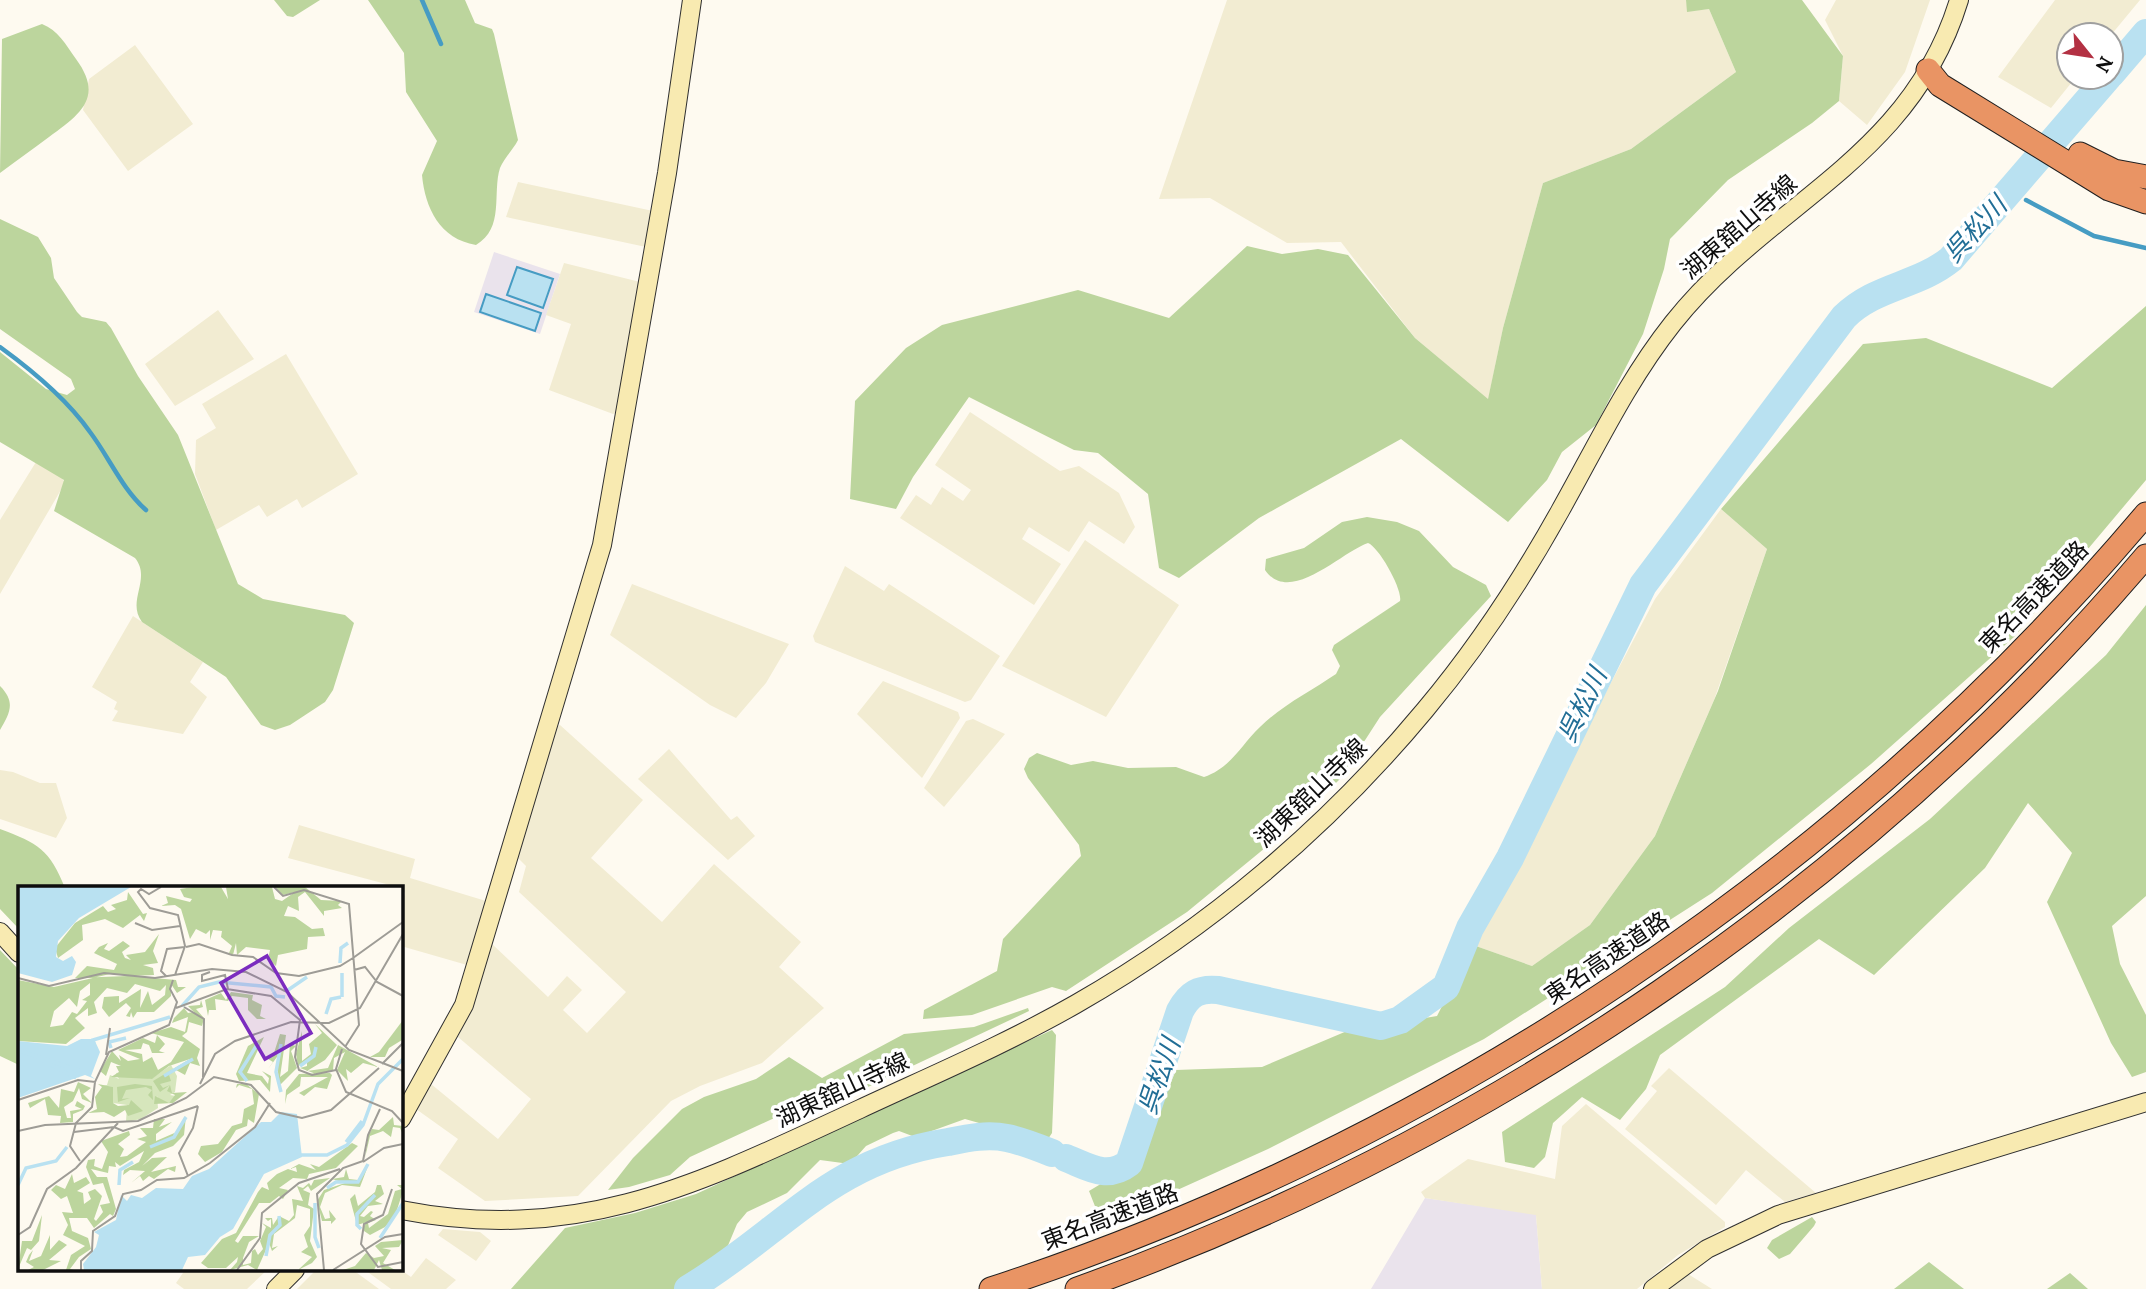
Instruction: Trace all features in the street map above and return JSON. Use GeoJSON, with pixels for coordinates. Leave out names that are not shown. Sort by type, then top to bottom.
{"type":"FeatureCollection","features":[{"type":"Feature","properties":{"kind":"highway"},"geometry":{"type":"LineString","coordinates":[[1928,70],[1940,85],[2067,155],[2109,189],[2146,202]]}},
{"type":"Feature","properties":{"kind":"highway"},"geometry":{"type":"LineString","coordinates":[[2067,155],[2114,172],[2146,177]]}},
{"type":"Feature","properties":{"kind":"highway","name":"東名高速道路"},"geometry":{"type":"LineString","coordinates":[[991,1289],[1130,1240],[1323,1154],[1460,1081],[1559,1023],[1662,954],[1750,891],[1842,817],[1933,736],[2036,635],[2146,514]]}},
{"type":"Feature","properties":{"kind":"highway"},"geometry":{"type":"LineString","coordinates":[[1077,1289],[1230,1228],[1335,1179],[1452,1118],[1576,1045],[1679,978],[1809,880],[1951,757],[2057,655],[2146,556]]}},
{"type":"Feature","properties":{"kind":"main road"},"geometry":{"type":"LineString","coordinates":[[402,1117],[464,1004],[603,545],[668,165],[692,0]]}},
{"type":"Feature","properties":{"kind":"main road","name":"湖東舘山寺線"},"geometry":{"type":"LineString","coordinates":[[402,1210],[478,1219],[542,1218],[602,1210],[693,1185],[1019,1035],[1110,984],[1196,925],[1304,837],[1409,729],[1460,666],[1507,600],[1544,541],[1626,392],[1672,324],[1736,256],[1858,157],[1899,114],[1928,70],[1959,0]]}},
{"type":"Feature","properties":{"kind":"main road"},"geometry":{"type":"LineString","coordinates":[[0,932],[18,952]]}},
{"type":"Feature","properties":{"kind":"main road"},"geometry":{"type":"LineString","coordinates":[[1653,1289],[1707,1249],[1778,1215],[2089,1122],[2146,1101]]}},
{"type":"Feature","properties":{"kind":"main road"},"geometry":{"type":"LineString","coordinates":[[276,1289],[293,1272]]}},
{"type":"Feature","properties":{"kind":"shaded area"},"geometry":{"type":"Polygon","coordinates":[[[1227,0],[1686,0],[1688,11],[1709,9],[1736,72],[1631,149],[1543,183],[1503,328],[1488,400],[1415,338],[1341,242],[1287,243],[1210,198],[1159,199],[1227,0]]]}},
{"type":"Feature","properties":{"kind":"shaded area"},"geometry":{"type":"Polygon","coordinates":[[[1836,0],[1930,0],[1905,72],[1867,125],[1839,101],[1843,56],[1825,20],[1836,0]]]}},
{"type":"Feature","properties":{"kind":"shaded area"},"geometry":{"type":"Polygon","coordinates":[[[2055,0],[2140,0],[2123,21],[2055,21],[2055,91],[2065,91],[2051,108],[1998,77],[2055,0]]]}},
{"type":"Feature","properties":{"kind":"shaded area"},"geometry":{"type":"Polygon","coordinates":[[[135,45],[193,124],[128,171],[83,110],[89,79],[135,45]]]}},
{"type":"Feature","properties":{"kind":"shaded area"},"geometry":{"type":"Polygon","coordinates":[[[518,182],[653,211],[646,247],[506,217],[518,182]]]}},
{"type":"Feature","properties":{"kind":"shaded area"},"geometry":{"type":"Polygon","coordinates":[[[494,252],[560,274],[540,334],[474,312],[494,252]]]}},
{"type":"Feature","properties":{"kind":"shaded area"},"geometry":{"type":"Polygon","coordinates":[[[564,263],[640,282],[619,412],[613,414],[549,390],[571,324],[546,315],[564,263]]]}},
{"type":"Feature","properties":{"kind":"shaded area"},"geometry":{"type":"Polygon","coordinates":[[[218,310],[254,359],[175,406],[145,364],[218,310]]]}},
{"type":"Feature","properties":{"kind":"shaded area"},"geometry":{"type":"Polygon","coordinates":[[[286,354],[358,474],[302,508],[297,499],[267,517],[259,505],[216,530],[195,474],[196,440],[216,428],[202,404],[286,354]]]}},
{"type":"Feature","properties":{"kind":"shaded area"},"geometry":{"type":"Polygon","coordinates":[[[970,412],[1060,471],[1079,466],[1119,493],[1135,527],[1124,544],[1089,521],[1069,552],[1029,527],[1022,539],[1061,564],[1034,605],[900,518],[916,495],[931,505],[942,487],[963,501],[971,490],[935,465],[970,412]]]}},
{"type":"Feature","properties":{"kind":"shaded area"},"geometry":{"type":"Polygon","coordinates":[[[36,462],[62,478],[65,483],[0,594],[0,520],[36,462]]]}},
{"type":"Feature","properties":{"kind":"shaded area"},"geometry":{"type":"Polygon","coordinates":[[[1721,509],[1767,549],[1714,700],[1655,836],[1590,925],[1532,966],[1473,945],[1655,599],[1721,509]]]}},
{"type":"Feature","properties":{"kind":"shaded area"},"geometry":{"type":"Polygon","coordinates":[[[1085,540],[1179,605],[1106,717],[1002,666],[1085,540]]]}},
{"type":"Feature","properties":{"kind":"shaded area"},"geometry":{"type":"Polygon","coordinates":[[[845,566],[884,591],[889,584],[1000,656],[971,700],[965,702],[815,642],[813,636],[845,566]]]}},
{"type":"Feature","properties":{"kind":"shaded area"},"geometry":{"type":"Polygon","coordinates":[[[632,584],[789,644],[766,683],[736,718],[710,705],[610,635],[632,584]]]}},
{"type":"Feature","properties":{"kind":"shaded area"},"geometry":{"type":"Polygon","coordinates":[[[133,616],[203,662],[190,682],[207,697],[183,734],[112,721],[118,711],[114,709],[117,702],[92,687],[133,616]]]}},
{"type":"Feature","properties":{"kind":"shaded area"},"geometry":{"type":"Polygon","coordinates":[[[883,681],[958,712],[960,718],[922,778],[857,714],[883,681]]]}},
{"type":"Feature","properties":{"kind":"shaded area"},"geometry":{"type":"Polygon","coordinates":[[[973,719],[1005,734],[944,807],[924,788],[966,721],[973,719]]]}},
{"type":"Feature","properties":{"kind":"shaded area"},"geometry":{"type":"Polygon","coordinates":[[[560,725],[643,800],[591,858],[662,922],[714,864],[801,942],[779,967],[824,1008],[762,1063],[700,1086],[671,1101],[578,1196],[485,1201],[438,1168],[458,1139],[416,1109],[431,1084],[498,1139],[531,1099],[458,1037],[471,1007],[491,943],[548,997],[567,976],[582,990],[563,1010],[587,1033],[626,992],[519,892],[526,866],[516,856],[555,727],[560,725]]]}},
{"type":"Feature","properties":{"kind":"shaded area"},"geometry":{"type":"Polygon","coordinates":[[[669,749],[731,820],[737,816],[755,836],[728,860],[638,779],[669,749]]]}},
{"type":"Feature","properties":{"kind":"shaded area"},"geometry":{"type":"Polygon","coordinates":[[[0,770],[13,772],[40,783],[56,783],[67,818],[56,838],[0,819],[0,770]]]}},
{"type":"Feature","properties":{"kind":"shaded area"},"geometry":{"type":"Polygon","coordinates":[[[299,825],[415,859],[410,878],[486,901],[467,965],[402,946],[402,904],[405,893],[402,886],[288,858],[299,825]]]}},
{"type":"Feature","properties":{"kind":"shaded area"},"geometry":{"type":"Polygon","coordinates":[[[1669,1068],[1816,1193],[1785,1202],[1746,1170],[1716,1205],[1625,1129],[1657,1091],[1651,1086],[1669,1068]]]}},
{"type":"Feature","properties":{"kind":"shaded area"},"geometry":{"type":"Polygon","coordinates":[[[1586,1104],[1725,1222],[1725,1227],[1678,1255],[1637,1289],[1542,1289],[1536,1215],[1425,1198],[1421,1192],[1468,1159],[1555,1179],[1562,1126],[1586,1104]]]}},
{"type":"Feature","properties":{"kind":"shaded area"},"geometry":{"type":"Polygon","coordinates":[[[1425,1198],[1536,1214],[1542,1289],[1371,1289],[1425,1198]]]}},
{"type":"Feature","properties":{"kind":"shaded area"},"geometry":{"type":"Polygon","coordinates":[[[443,1229],[480,1232],[491,1241],[476,1261],[438,1235],[443,1229]]]}},
{"type":"Feature","properties":{"kind":"shaded area"},"geometry":{"type":"Polygon","coordinates":[[[426,1258],[456,1280],[446,1289],[391,1289],[368,1272],[402,1271],[411,1277],[426,1258]]]}},
{"type":"Feature","properties":{"kind":"shaded area"},"geometry":{"type":"Polygon","coordinates":[[[184,1272],[265,1272],[247,1289],[184,1289],[176,1283],[184,1272]]]}},
{"type":"Feature","properties":{"kind":"shaded area"},"geometry":{"type":"Polygon","coordinates":[[[314,1272],[356,1272],[379,1289],[297,1289],[314,1272]]]}},
{"type":"Feature","properties":{"kind":"shaded area"},"geometry":{"type":"Polygon","coordinates":[[[1688,1274],[1712,1289],[1669,1289],[1688,1274]]]}},
{"type":"Feature","properties":{"kind":"green space"},"geometry":{"type":"Polygon","coordinates":[[[274,0],[320,0],[293,17],[287,16],[274,0]]]}},
{"type":"Feature","properties":{"kind":"green space"},"geometry":{"type":"Polygon","coordinates":[[[368,0],[465,0],[475,23],[492,29],[518,140],[500,168],[496,210],[491,229],[476,245],[463,242],[444,229],[431,210],[422,175],[437,141],[406,92],[404,53],[368,0]]]}},
{"type":"Feature","properties":{"kind":"green space"},"geometry":{"type":"Polygon","coordinates":[[[1686,0],[1802,0],[1843,56],[1839,101],[1812,123],[1728,180],[1670,239],[1664,269],[1643,334],[1596,425],[1562,452],[1547,480],[1508,522],[1401,439],[1259,518],[1179,578],[1159,568],[1148,494],[1098,453],[1074,450],[969,397],[913,477],[896,509],[850,499],[855,401],[906,348],[942,325],[1078,290],[1169,318],[1247,246],[1282,254],[1318,249],[1348,255],[1415,338],[1488,399],[1503,328],[1543,183],[1631,149],[1736,72],[1709,9],[1687,12],[1686,0]]]}},
{"type":"Feature","properties":{"kind":"green space"},"geometry":{"type":"Polygon","coordinates":[[[42,24],[57,34],[76,59],[84,72],[88,94],[85,104],[71,120],[0,173],[2,39],[42,24]]]}},
{"type":"Feature","properties":{"kind":"green space"},"geometry":{"type":"Polygon","coordinates":[[[0,219],[38,237],[51,258],[54,278],[77,312],[82,317],[106,322],[111,328],[138,376],[178,435],[238,584],[263,599],[345,615],[354,623],[333,690],[325,702],[290,725],[275,730],[261,725],[226,677],[142,622],[137,606],[141,574],[135,558],[54,511],[64,480],[0,442],[0,352],[46,389],[67,395],[75,389],[71,379],[0,329],[0,219]]]}},
{"type":"Feature","properties":{"kind":"green space"},"geometry":{"type":"Polygon","coordinates":[[[2146,306],[2146,480],[2014,637],[1871,764],[1712,893],[1484,1039],[1268,1149],[1102,1224],[1089,1191],[1139,1161],[1176,1070],[1262,1067],[1347,1031],[1437,1016],[1473,945],[1532,966],[1590,925],[1655,836],[1718,691],[1767,549],[1721,509],[1863,344],[1926,338],[2052,388],[2146,306]]]}},
{"type":"Feature","properties":{"kind":"green space"},"geometry":{"type":"Polygon","coordinates":[[[1367,517],[1397,522],[1419,531],[1453,567],[1486,585],[1491,596],[1380,717],[1340,779],[1293,825],[1187,912],[1066,991],[1052,987],[972,1015],[923,1019],[924,1010],[997,971],[1003,939],[1081,856],[1079,845],[1028,778],[1024,769],[1029,758],[1037,753],[1071,765],[1093,761],[1128,768],[1176,767],[1204,777],[1221,768],[1268,719],[1336,674],[1340,666],[1332,650],[1334,645],[1400,601],[1398,588],[1389,569],[1378,552],[1368,543],[1301,580],[1275,580],[1265,570],[1266,559],[1304,548],[1342,522],[1367,517]]]}},
{"type":"Feature","properties":{"kind":"green space"},"geometry":{"type":"Polygon","coordinates":[[[2146,605],[2146,896],[2112,926],[2120,964],[2146,1015],[2146,1072],[2132,1077],[2111,1043],[2047,902],[2072,853],[2028,803],[1985,868],[1874,975],[1819,939],[1660,1055],[1646,1089],[1620,1120],[1582,1097],[1553,1123],[1545,1157],[1534,1168],[1505,1162],[1502,1132],[1725,987],[1789,928],[1930,819],[2106,655],[2146,605]]]}},
{"type":"Feature","properties":{"kind":"green space"},"geometry":{"type":"Polygon","coordinates":[[[0,686],[8,697],[10,708],[0,730],[0,686]]]}},
{"type":"Feature","properties":{"kind":"green space"},"geometry":{"type":"Polygon","coordinates":[[[0,829],[33,844],[48,856],[64,886],[18,886],[18,928],[0,909],[0,829]]]}},
{"type":"Feature","properties":{"kind":"green space"},"geometry":{"type":"Polygon","coordinates":[[[0,950],[18,969],[18,1065],[0,1056],[0,950]]]}},
{"type":"Feature","properties":{"kind":"green space"},"geometry":{"type":"Polygon","coordinates":[[[1028,1008],[1029,1011],[800,1119],[785,1113],[690,1157],[670,1175],[608,1190],[633,1158],[682,1109],[704,1097],[756,1079],[789,1057],[822,1078],[904,1034],[974,1027],[1028,1008]]]}},
{"type":"Feature","properties":{"kind":"green space"},"geometry":{"type":"Polygon","coordinates":[[[1052,1030],[1056,1035],[1052,1133],[1046,1142],[965,1119],[915,1137],[899,1131],[866,1146],[850,1164],[820,1160],[787,1193],[747,1212],[737,1224],[724,1255],[677,1289],[511,1289],[565,1228],[635,1213],[696,1194],[1052,1030]]]}},
{"type":"Feature","properties":{"kind":"green space"},"geometry":{"type":"Polygon","coordinates":[[[1812,1217],[1816,1222],[1814,1226],[1790,1254],[1779,1259],[1767,1248],[1772,1240],[1812,1217]]]}},
{"type":"Feature","properties":{"kind":"green space"},"geometry":{"type":"Polygon","coordinates":[[[1929,1262],[1964,1289],[1894,1289],[1929,1262]]]}},
{"type":"Feature","properties":{"kind":"green space"},"geometry":{"type":"Polygon","coordinates":[[[2070,1273],[2088,1289],[2047,1289],[2070,1273]]]}},
{"type":"Feature","properties":{"kind":"water"},"geometry":{"type":"Polygon","coordinates":[[[517,267],[553,279],[543,308],[507,295],[517,267]]]}},
{"type":"Feature","properties":{"kind":"water"},"geometry":{"type":"Polygon","coordinates":[[[486,294],[541,313],[535,331],[480,312],[486,294]]]}},
{"type":"Feature","properties":{"kind":"waterway"},"geometry":{"type":"LineString","coordinates":[[422,0],[441,44]]}},
{"type":"Feature","properties":{"kind":"waterway","name":"呉松川"},"geometry":{"type":"LineString","coordinates":[[2125,58],[2146,33]]}},
{"type":"Feature","properties":{"kind":"waterway","name":"呉松川"},"geometry":{"type":"LineString","coordinates":[[1066,1158],[1105,1171],[1113,1171],[1129,1163],[1180,1011],[1195,993],[1218,990],[1381,1026],[1400,1020],[1446,987],[1470,928],[1510,858],[1643,585],[1844,317],[1869,299],[1925,275],[1951,259],[2096,91]]}},
{"type":"Feature","properties":{"kind":"waterway"},"geometry":{"type":"LineString","coordinates":[[2012,189],[2018,193]]}},
{"type":"Feature","properties":{"kind":"waterway"},"geometry":{"type":"LineString","coordinates":[[2026,200],[2094,236],[2146,248]]}},
{"type":"Feature","properties":{"kind":"waterway"},"geometry":{"type":"LineString","coordinates":[[0,347],[37,376],[71,408],[137,502],[146,510]]}},
{"type":"Feature","properties":{"kind":"waterway","name":"呉松川"},"geometry":{"type":"LineString","coordinates":[[688,1289],[839,1181],[907,1151],[985,1136],[1013,1139],[1052,1153]]}}]}
